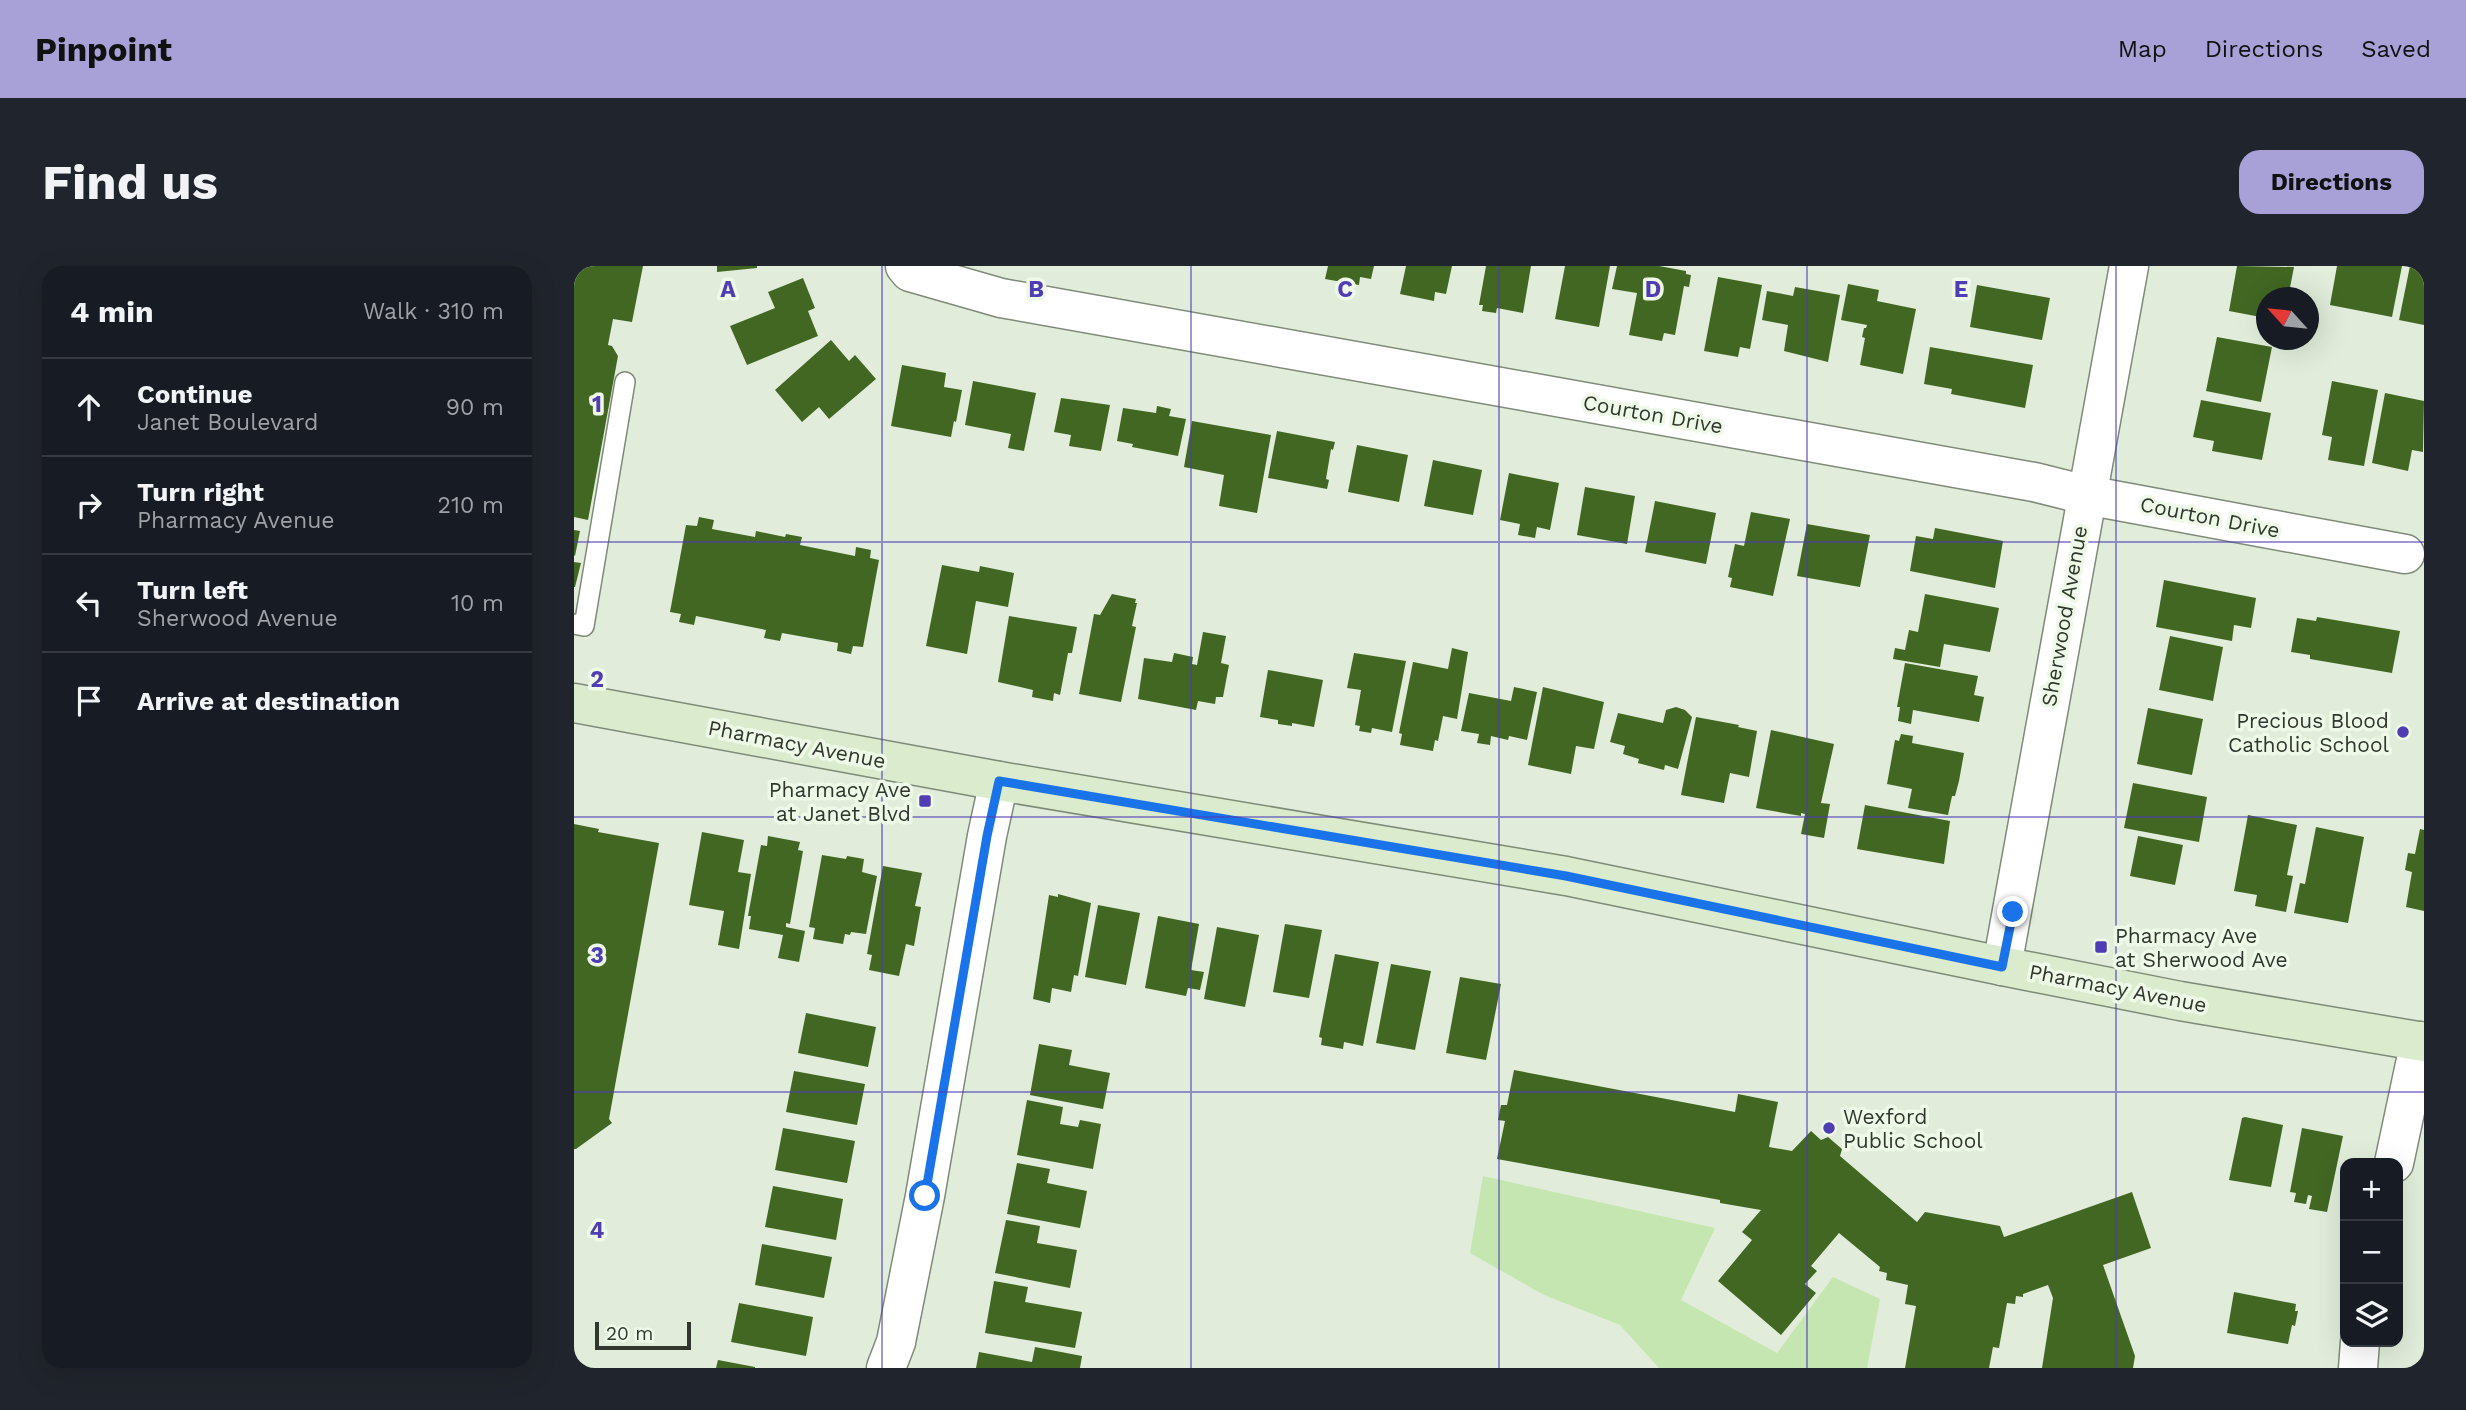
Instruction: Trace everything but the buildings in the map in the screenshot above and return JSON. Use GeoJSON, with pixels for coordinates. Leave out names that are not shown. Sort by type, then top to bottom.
{"type":"FeatureCollection","features":[{"type":"Feature","properties":{"kind":"street","name":"Courton Drive"},"geometry":{"type":"LineString","coordinates":[[905,266],[910,272],[1001,298],[2034,482],[2086,495],[2405,554]]}},
{"type":"Feature","properties":{"kind":"street","name":"Sherwood Avenue"},"geometry":{"type":"LineString","coordinates":[[2002,967],[2129,266]]}},
{"type":"Feature","properties":{"kind":"street","name":"Pharmacy Avenue"},"geometry":{"type":"LineString","coordinates":[[574,703],[999,781],[1566,876],[2002,967],[2180,1001],[2422,1042]]}},
{"type":"Feature","properties":{"kind":"street"},"geometry":{"type":"LineString","coordinates":[[886,1368],[896,1342],[925,1196],[987,836],[999,781]]}},
{"type":"Feature","properties":{"kind":"street"},"geometry":{"type":"LineString","coordinates":[[2395,1158],[2422,1042]]}},
{"type":"Feature","properties":{"kind":"street"},"geometry":{"type":"LineString","coordinates":[[2358,1368],[2360,1347]]}},
{"type":"Feature","properties":{"kind":"lane"},"geometry":{"type":"LineString","coordinates":[[574,624],[584,626],[625,383]]}},
{"type":"Feature","properties":{"kind":"green space"},"geometry":{"type":"Polygon","coordinates":[[[1483,1176],[1715,1228],[1681,1300],[1777,1353],[1833,1277],[1880,1299],[1867,1368],[1659,1368],[1620,1325],[1544,1295],[1470,1253],[1483,1176]]]}},
{"type":"Feature","properties":{"kind":"place","name":"Precious Blood Catholic School"},"geometry":{"type":"Point","coordinates":[2403,732]}},
{"type":"Feature","properties":{"kind":"place","name":"Pharmacy Ave at Janet Blvd"},"geometry":{"type":"Point","coordinates":[925,801]}},
{"type":"Feature","properties":{"kind":"place","name":"Pharmacy Ave at Sherwood Ave"},"geometry":{"type":"Point","coordinates":[2101,947]}},
{"type":"Feature","properties":{"kind":"place","name":"Wexford Public School"},"geometry":{"type":"Point","coordinates":[1829,1128]}},
{"type":"Feature","properties":{"kind":"route"},"geometry":{"type":"LineString","coordinates":[[925,1196],[987,836],[999,781],[1566,876],[2002,967],[2013,912]]}}]}
